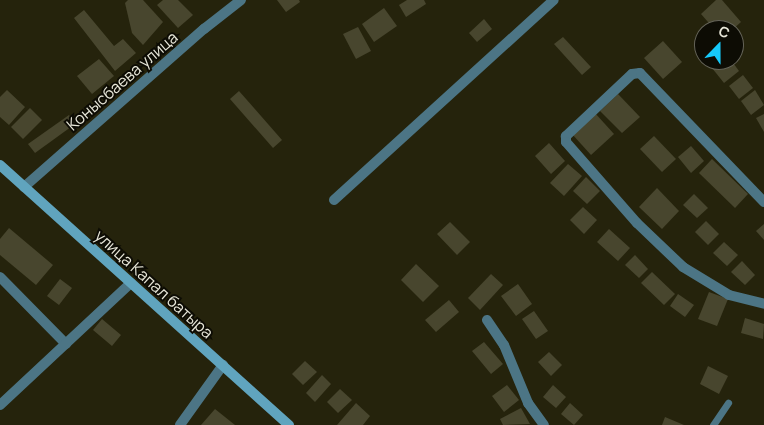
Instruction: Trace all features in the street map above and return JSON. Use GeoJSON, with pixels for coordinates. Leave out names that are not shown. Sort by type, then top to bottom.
{"type":"FeatureCollection","features":[{"type":"Feature","properties":{"kind":"main road","name":"улица Капал батыра"},"geometry":{"type":"LineString","coordinates":[[0,166],[288,425]]}},
{"type":"Feature","properties":{"kind":"street","name":"Конысбаева улица"},"geometry":{"type":"LineString","coordinates":[[24,188],[204,29],[241,0]]}},
{"type":"Feature","properties":{"kind":"street"},"geometry":{"type":"LineString","coordinates":[[334,200],[554,0]]}},
{"type":"Feature","properties":{"kind":"street"},"geometry":{"type":"LineString","coordinates":[[764,202],[640,73],[632,74],[566,136],[566,142],[636,223],[683,267],[729,295],[764,304]]}},
{"type":"Feature","properties":{"kind":"street"},"geometry":{"type":"LineString","coordinates":[[0,277],[66,344]]}},
{"type":"Feature","properties":{"kind":"street"},"geometry":{"type":"LineString","coordinates":[[0,405],[131,283]]}},
{"type":"Feature","properties":{"kind":"street"},"geometry":{"type":"LineString","coordinates":[[488,320],[504,345],[528,403],[544,425]]}},
{"type":"Feature","properties":{"kind":"street"},"geometry":{"type":"LineString","coordinates":[[180,425],[223,365]]}},
{"type":"Feature","properties":{"kind":"lane"},"geometry":{"type":"LineString","coordinates":[[713,425],[728,403]]}},
{"type":"Feature","properties":{"kind":"building"},"geometry":{"type":"Polygon","coordinates":[[[128,0],[143,0],[163,22],[143,45],[132,33],[125,3],[128,0]]]}},
{"type":"Feature","properties":{"kind":"building"},"geometry":{"type":"Polygon","coordinates":[[[163,0],[178,0],[193,15],[178,28],[157,5],[163,0]]]}},
{"type":"Feature","properties":{"kind":"building"},"geometry":{"type":"Polygon","coordinates":[[[277,0],[299,0],[300,2],[286,12],[277,0]]]}},
{"type":"Feature","properties":{"kind":"building"},"geometry":{"type":"Polygon","coordinates":[[[407,0],[424,0],[426,4],[406,17],[399,5],[407,0]]]}},
{"type":"Feature","properties":{"kind":"building"},"geometry":{"type":"Polygon","coordinates":[[[716,0],[722,0],[739,20],[706,20],[701,14],[716,0]]]}},
{"type":"Feature","properties":{"kind":"building"},"geometry":{"type":"Polygon","coordinates":[[[384,8],[397,26],[374,42],[362,24],[384,8]]]}},
{"type":"Feature","properties":{"kind":"building"},"geometry":{"type":"Polygon","coordinates":[[[84,10],[114,46],[123,39],[136,53],[115,71],[74,18],[84,10]]]}},
{"type":"Feature","properties":{"kind":"building"},"geometry":{"type":"Polygon","coordinates":[[[484,19],[492,29],[477,42],[469,33],[484,19]]]}},
{"type":"Feature","properties":{"kind":"building"},"geometry":{"type":"Polygon","coordinates":[[[358,27],[371,51],[356,59],[343,34],[358,27]]]}},
{"type":"Feature","properties":{"kind":"building"},"geometry":{"type":"Polygon","coordinates":[[[563,37],[591,67],[582,75],[554,44],[563,37]]]}},
{"type":"Feature","properties":{"kind":"building"},"geometry":{"type":"Polygon","coordinates":[[[663,41],[682,62],[663,79],[644,58],[663,41]]]}},
{"type":"Feature","properties":{"kind":"building"},"geometry":{"type":"Polygon","coordinates":[[[99,59],[114,76],[92,94],[77,76],[99,59]]]}},
{"type":"Feature","properties":{"kind":"building"},"geometry":{"type":"Polygon","coordinates":[[[714,70],[738,70],[739,71],[724,83],[714,70]]]}},
{"type":"Feature","properties":{"kind":"building"},"geometry":{"type":"Polygon","coordinates":[[[743,75],[753,88],[739,99],[729,86],[743,75]]]}},
{"type":"Feature","properties":{"kind":"building"},"geometry":{"type":"Polygon","coordinates":[[[7,90],[25,107],[9,125],[0,117],[0,97],[7,90]]]}},
{"type":"Feature","properties":{"kind":"building"},"geometry":{"type":"Polygon","coordinates":[[[755,90],[764,105],[751,115],[741,101],[755,90]]]}},
{"type":"Feature","properties":{"kind":"building"},"geometry":{"type":"Polygon","coordinates":[[[239,91],[282,140],[273,148],[230,99],[239,91]]]}},
{"type":"Feature","properties":{"kind":"building"},"geometry":{"type":"Polygon","coordinates":[[[618,94],[640,117],[622,133],[600,111],[618,94]]]}},
{"type":"Feature","properties":{"kind":"building"},"geometry":{"type":"Polygon","coordinates":[[[30,108],[42,120],[23,139],[11,127],[30,108]]]}},
{"type":"Feature","properties":{"kind":"building"},"geometry":{"type":"Polygon","coordinates":[[[595,113],[614,134],[591,155],[572,134],[595,113]]]}},
{"type":"Feature","properties":{"kind":"building"},"geometry":{"type":"Polygon","coordinates":[[[764,114],[764,132],[756,118],[764,114]]]}},
{"type":"Feature","properties":{"kind":"building"},"geometry":{"type":"Polygon","coordinates":[[[69,115],[75,124],[35,153],[28,144],[69,115]]]}},
{"type":"Feature","properties":{"kind":"building"},"geometry":{"type":"Polygon","coordinates":[[[654,136],[676,159],[662,172],[640,149],[654,136]]]}},
{"type":"Feature","properties":{"kind":"building"},"geometry":{"type":"Polygon","coordinates":[[[549,143],[565,161],[551,174],[535,156],[549,143]]]}},
{"type":"Feature","properties":{"kind":"building"},"geometry":{"type":"Polygon","coordinates":[[[691,146],[704,161],[691,173],[678,157],[691,146]]]}},
{"type":"Feature","properties":{"kind":"building"},"geometry":{"type":"Polygon","coordinates":[[[712,159],[748,194],[735,208],[699,173],[712,159]]]}},
{"type":"Feature","properties":{"kind":"building"},"geometry":{"type":"Polygon","coordinates":[[[568,164],[582,176],[564,196],[550,183],[568,164]]]}},
{"type":"Feature","properties":{"kind":"building"},"geometry":{"type":"Polygon","coordinates":[[[586,177],[600,191],[587,204],[573,191],[586,177]]]}},
{"type":"Feature","properties":{"kind":"building"},"geometry":{"type":"Polygon","coordinates":[[[657,188],[679,211],[662,229],[639,207],[657,188]]]}},
{"type":"Feature","properties":{"kind":"building"},"geometry":{"type":"Polygon","coordinates":[[[694,194],[708,208],[697,218],[683,205],[694,194]]]}},
{"type":"Feature","properties":{"kind":"building"},"geometry":{"type":"Polygon","coordinates":[[[583,207],[597,220],[584,234],[570,220],[583,207]]]}},
{"type":"Feature","properties":{"kind":"building"},"geometry":{"type":"Polygon","coordinates":[[[706,221],[719,234],[708,245],[695,232],[706,221]]]}},
{"type":"Feature","properties":{"kind":"building"},"geometry":{"type":"Polygon","coordinates":[[[450,222],[470,242],[457,255],[437,234],[450,222]]]}},
{"type":"Feature","properties":{"kind":"building"},"geometry":{"type":"Polygon","coordinates":[[[764,224],[764,240],[756,231],[764,224]]]}},
{"type":"Feature","properties":{"kind":"building"},"geometry":{"type":"Polygon","coordinates":[[[9,228],[53,265],[36,285],[0,255],[0,239],[9,228]]]}},
{"type":"Feature","properties":{"kind":"building"},"geometry":{"type":"Polygon","coordinates":[[[609,229],[630,248],[618,261],[597,242],[609,229]]]}},
{"type":"Feature","properties":{"kind":"building"},"geometry":{"type":"Polygon","coordinates":[[[724,242],[738,255],[727,266],[713,253],[724,242]]]}},
{"type":"Feature","properties":{"kind":"building"},"geometry":{"type":"Polygon","coordinates":[[[635,255],[648,269],[639,278],[625,265],[635,255]]]}},
{"type":"Feature","properties":{"kind":"building"},"geometry":{"type":"Polygon","coordinates":[[[742,261],[755,275],[745,285],[731,272],[742,261]]]}},
{"type":"Feature","properties":{"kind":"building"},"geometry":{"type":"Polygon","coordinates":[[[416,264],[439,286],[423,302],[401,280],[416,264]]]}},
{"type":"Feature","properties":{"kind":"building"},"geometry":{"type":"Polygon","coordinates":[[[652,272],[675,294],[664,305],[641,283],[652,272]]]}},
{"type":"Feature","properties":{"kind":"building"},"geometry":{"type":"Polygon","coordinates":[[[491,274],[503,285],[480,310],[468,298],[491,274]]]}},
{"type":"Feature","properties":{"kind":"building"},"geometry":{"type":"Polygon","coordinates":[[[60,279],[72,288],[59,305],[47,296],[60,279]]]}},
{"type":"Feature","properties":{"kind":"building"},"geometry":{"type":"Polygon","coordinates":[[[518,284],[532,304],[516,316],[501,296],[518,284]]]}},
{"type":"Feature","properties":{"kind":"building"},"geometry":{"type":"Polygon","coordinates":[[[709,292],[728,299],[717,326],[698,319],[709,292]]]}},
{"type":"Feature","properties":{"kind":"building"},"geometry":{"type":"Polygon","coordinates":[[[678,294],[694,305],[685,317],[670,306],[678,294]]]}},
{"type":"Feature","properties":{"kind":"building"},"geometry":{"type":"Polygon","coordinates":[[[449,300],[459,312],[436,332],[425,320],[449,300]]]}},
{"type":"Feature","properties":{"kind":"building"},"geometry":{"type":"Polygon","coordinates":[[[534,311],[548,331],[536,339],[522,319],[534,311]]]}},
{"type":"Feature","properties":{"kind":"building"},"geometry":{"type":"Polygon","coordinates":[[[745,318],[764,324],[763,339],[741,333],[745,318]]]}},
{"type":"Feature","properties":{"kind":"building"},"geometry":{"type":"Polygon","coordinates":[[[102,319],[121,335],[112,346],[93,330],[102,319]]]}},
{"type":"Feature","properties":{"kind":"building"},"geometry":{"type":"Polygon","coordinates":[[[484,342],[503,364],[491,374],[472,351],[484,342]]]}},
{"type":"Feature","properties":{"kind":"building"},"geometry":{"type":"Polygon","coordinates":[[[549,352],[562,365],[551,376],[538,362],[549,352]]]}},
{"type":"Feature","properties":{"kind":"building"},"geometry":{"type":"Polygon","coordinates":[[[305,361],[317,372],[303,385],[292,374],[305,361]]]}},
{"type":"Feature","properties":{"kind":"building"},"geometry":{"type":"Polygon","coordinates":[[[708,366],[728,376],[719,394],[700,384],[708,366]]]}},
{"type":"Feature","properties":{"kind":"building"},"geometry":{"type":"Polygon","coordinates":[[[322,375],[331,384],[315,402],[306,393],[322,375]]]}},
{"type":"Feature","properties":{"kind":"building"},"geometry":{"type":"Polygon","coordinates":[[[507,385],[519,400],[504,412],[492,396],[507,385]]]}},
{"type":"Feature","properties":{"kind":"building"},"geometry":{"type":"Polygon","coordinates":[[[553,385],[566,397],[556,408],[543,397],[553,385]]]}},
{"type":"Feature","properties":{"kind":"building"},"geometry":{"type":"Polygon","coordinates":[[[340,389],[352,400],[338,413],[327,402],[340,389]]]}},
{"type":"Feature","properties":{"kind":"building"},"geometry":{"type":"Polygon","coordinates":[[[356,403],[370,416],[363,425],[337,425],[356,403]]]}},
{"type":"Feature","properties":{"kind":"building"},"geometry":{"type":"Polygon","coordinates":[[[570,403],[583,415],[574,425],[561,414],[570,403]]]}},
{"type":"Feature","properties":{"kind":"building"},"geometry":{"type":"Polygon","coordinates":[[[521,408],[530,424],[503,425],[500,419],[521,408]]]}},
{"type":"Feature","properties":{"kind":"building"},"geometry":{"type":"Polygon","coordinates":[[[215,409],[235,425],[201,425],[215,409]]]}},
{"type":"Feature","properties":{"kind":"building"},"geometry":{"type":"Polygon","coordinates":[[[665,417],[684,425],[662,425],[665,417]]]}}]}
